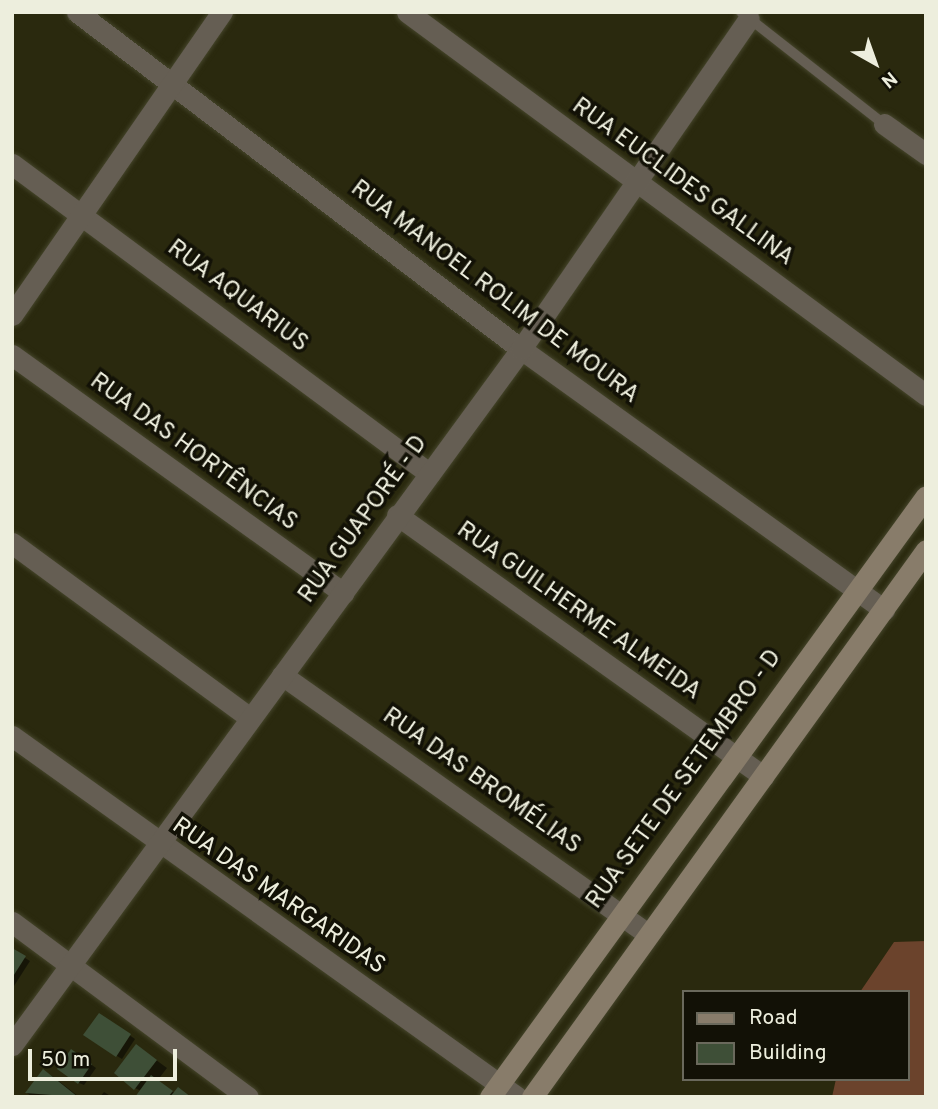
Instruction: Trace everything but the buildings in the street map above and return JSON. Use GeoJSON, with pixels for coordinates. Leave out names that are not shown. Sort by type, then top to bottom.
{"type":"FeatureCollection","features":[{"type":"Feature","properties":{"kind":"street","name":"RUA MANOEL ROLIM DE MOURA"},"geometry":{"type":"LineString","coordinates":[[77,12],[521,349],[884,610]]}},
{"type":"Feature","properties":{"kind":"street"},"geometry":{"type":"LineString","coordinates":[[12,315],[84,216],[222,12]]}},
{"type":"Feature","properties":{"kind":"street","name":"RUA EUCLIDES GALLINA"},"geometry":{"type":"LineString","coordinates":[[407,12],[926,395]]}},
{"type":"Feature","properties":{"kind":"street","name":"RUA GUAPORÉ - D"},"geometry":{"type":"LineString","coordinates":[[12,1045],[638,185],[745,16]]}},
{"type":"Feature","properties":{"kind":"street"},"geometry":{"type":"LineString","coordinates":[[884,124],[926,154]]}},
{"type":"Feature","properties":{"kind":"street","name":"RUA AQUARIUS"},"geometry":{"type":"LineString","coordinates":[[12,164],[430,474]]}},
{"type":"Feature","properties":{"kind":"street","name":"RUA DAS HORTÊNCIAS"},"geometry":{"type":"LineString","coordinates":[[12,355],[343,593]]}},
{"type":"Feature","properties":{"kind":"street","name":"RUA SETE DE SETEMBRO - D"},"geometry":{"type":"LineString","coordinates":[[494,1091],[621,912],[926,496]]}},
{"type":"Feature","properties":{"kind":"street","name":"RUA GUILHERME ALMEIDA"},"geometry":{"type":"LineString","coordinates":[[397,515],[763,776]]}},
{"type":"Feature","properties":{"kind":"street"},"geometry":{"type":"LineString","coordinates":[[12,543],[249,717]]}},
{"type":"Feature","properties":{"kind":"street"},"geometry":{"type":"LineString","coordinates":[[532,1097],[926,550]]}},
{"type":"Feature","properties":{"kind":"street","name":"RUA DAS BROMÉLIAS"},"geometry":{"type":"LineString","coordinates":[[282,675],[648,933]]}},
{"type":"Feature","properties":{"kind":"street","name":"RUA DAS MARGARIDAS"},"geometry":{"type":"LineString","coordinates":[[12,736],[494,1091],[517,1097]]}},
{"type":"Feature","properties":{"kind":"street"},"geometry":{"type":"LineString","coordinates":[[12,922],[248,1097]]}},
{"type":"Feature","properties":{"kind":"lane"},"geometry":{"type":"LineString","coordinates":[[745,16],[884,124]]}},
{"type":"Feature","properties":{"kind":"shaded area"},"geometry":{"type":"Polygon","coordinates":[[[926,941],[926,1097],[832,1097],[836,1081],[910,1081],[910,990],[861,990],[894,942],[926,941]]]}}]}
